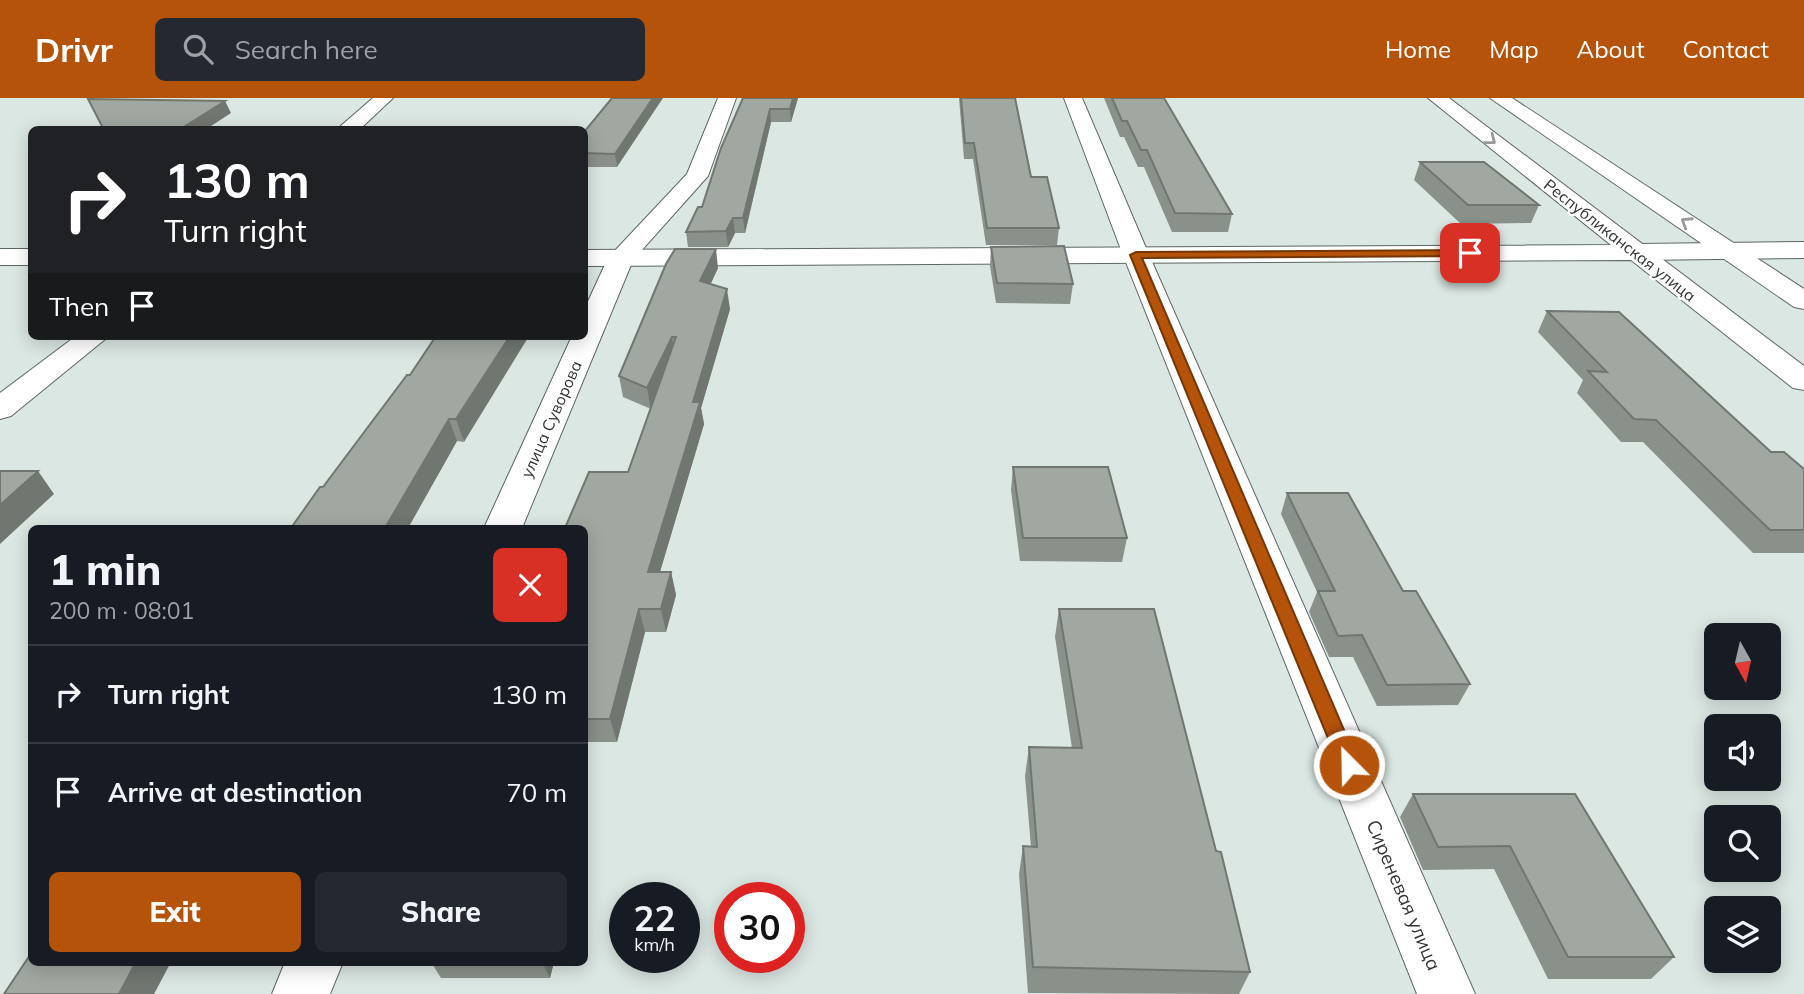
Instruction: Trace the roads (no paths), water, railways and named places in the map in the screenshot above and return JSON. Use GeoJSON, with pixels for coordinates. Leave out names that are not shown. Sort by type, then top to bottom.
{"type":"FeatureCollection","features":[{"type":"Feature","properties":{"kind":"street"},"geometry":{"type":"LineString","coordinates":[[351,126],[384,98]]}},
{"type":"Feature","properties":{"kind":"street","name":"улица Суворова"},"geometry":{"type":"LineString","coordinates":[[588,334],[621,258],[697,176],[727,98]]}},
{"type":"Feature","properties":{"kind":"street","name":"Сиреневая улица"},"geometry":{"type":"LineString","coordinates":[[1073,98],[1136,255],[1446,994]]}},
{"type":"Feature","properties":{"kind":"street","name":"Республиканская улица"},"geometry":{"type":"LineString","coordinates":[[1437,98],[1804,381]]}},
{"type":"Feature","properties":{"kind":"street"},"geometry":{"type":"LineString","coordinates":[[1499,98],[1804,301]]}},
{"type":"Feature","properties":{"kind":"street"},"geometry":{"type":"LineString","coordinates":[[588,258],[1804,250]]}},
{"type":"Feature","properties":{"kind":"street"},"geometry":{"type":"LineString","coordinates":[[0,257],[28,257]]}},
{"type":"Feature","properties":{"kind":"street"},"geometry":{"type":"LineString","coordinates":[[0,409],[89,340]]}},
{"type":"Feature","properties":{"kind":"street","name":"улица Суворова"},"geometry":{"type":"LineString","coordinates":[[504,525],[585,340]]}},
{"type":"Feature","properties":{"kind":"street"},"geometry":{"type":"LineString","coordinates":[[301,994],[313,966]]}}]}
